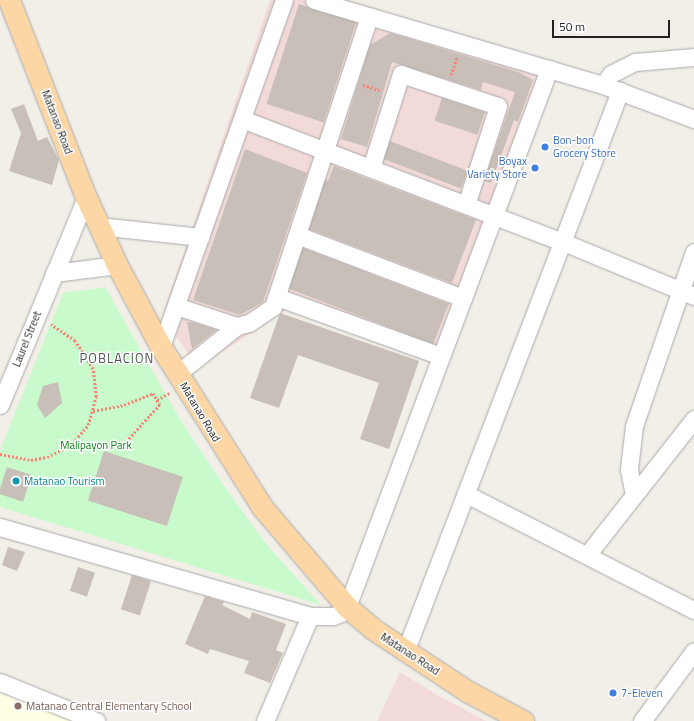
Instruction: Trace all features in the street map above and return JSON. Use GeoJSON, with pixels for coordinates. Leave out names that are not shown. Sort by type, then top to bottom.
{"type":"FeatureCollection","features":[{"type":"Feature","properties":{"kind":"main road","name":"Matanao Road"},"geometry":{"type":"LineString","coordinates":[[9,0],[86,197],[117,265],[161,347],[262,507],[347,607],[405,652],[467,691],[523,721]]}},
{"type":"Feature","properties":{"kind":"street"},"geometry":{"type":"LineString","coordinates":[[161,347],[284,0]]}},
{"type":"Feature","properties":{"kind":"street"},"geometry":{"type":"LineString","coordinates":[[314,0],[549,69],[603,86],[694,119]]}},
{"type":"Feature","properties":{"kind":"street"},"geometry":{"type":"LineString","coordinates":[[178,374],[237,326],[249,323],[273,307],[369,16]]}},
{"type":"Feature","properties":{"kind":"street"},"geometry":{"type":"LineString","coordinates":[[603,86],[611,74],[635,62],[694,57]]}},
{"type":"Feature","properties":{"kind":"street"},"geometry":{"type":"LineString","coordinates":[[0,527],[310,616],[333,616],[347,607],[549,69]]}},
{"type":"Feature","properties":{"kind":"street"},"geometry":{"type":"LineString","coordinates":[[371,168],[401,74],[498,106],[466,205]]}},
{"type":"Feature","properties":{"kind":"street"},"geometry":{"type":"LineString","coordinates":[[405,652],[620,92]]}},
{"type":"Feature","properties":{"kind":"street"},"geometry":{"type":"LineString","coordinates":[[242,119],[494,215],[687,293]]}},
{"type":"Feature","properties":{"kind":"street","name":"Laurel Street"},"geometry":{"type":"LineString","coordinates":[[0,405],[7,369],[36,317],[86,197]]}},
{"type":"Feature","properties":{"kind":"street"},"geometry":{"type":"LineString","coordinates":[[99,226],[200,237]]}},
{"type":"Feature","properties":{"kind":"street"},"geometry":{"type":"LineString","coordinates":[[297,235],[463,298]]}},
{"type":"Feature","properties":{"kind":"street"},"geometry":{"type":"LineString","coordinates":[[634,495],[629,469],[634,426],[687,293],[694,252]]}},
{"type":"Feature","properties":{"kind":"street"},"geometry":{"type":"LineString","coordinates":[[54,273],[117,265]]}},
{"type":"Feature","properties":{"kind":"street"},"geometry":{"type":"LineString","coordinates":[[277,297],[441,356]]}},
{"type":"Feature","properties":{"kind":"street"},"geometry":{"type":"LineString","coordinates":[[176,306],[237,326]]}},
{"type":"Feature","properties":{"kind":"street"},"geometry":{"type":"LineString","coordinates":[[587,555],[694,419]]}},
{"type":"Feature","properties":{"kind":"street"},"geometry":{"type":"LineString","coordinates":[[466,494],[694,610]]}},
{"type":"Feature","properties":{"kind":"street"},"geometry":{"type":"LineString","coordinates":[[265,721],[310,616]]}},
{"type":"Feature","properties":{"kind":"street"},"geometry":{"type":"LineString","coordinates":[[642,721],[694,651]]}},
{"type":"Feature","properties":{"kind":"street"},"geometry":{"type":"LineString","coordinates":[[0,682],[96,721]]}},
{"type":"Feature","properties":{"kind":"path"},"geometry":{"type":"LineString","coordinates":[[447,89],[461,44]]}},
{"type":"Feature","properties":{"kind":"path"},"geometry":{"type":"LineString","coordinates":[[348,80],[394,95]]}},
{"type":"Feature","properties":{"kind":"path"},"geometry":{"type":"LineString","coordinates":[[0,454],[31,460],[58,453],[80,436],[93,411],[95,382],[86,355],[62,331],[36,317]]}},
{"type":"Feature","properties":{"kind":"path"},"geometry":{"type":"LineString","coordinates":[[93,411],[124,405],[154,393],[160,405],[120,449]]}},
{"type":"Feature","properties":{"kind":"shaded area"},"geometry":{"type":"Polygon","coordinates":[[[270,0],[347,0],[557,65],[446,368],[287,309],[198,368],[162,316],[270,0]]]}},
{"type":"Feature","properties":{"kind":"shaded area"},"geometry":{"type":"Polygon","coordinates":[[[400,672],[439,696],[486,721],[377,721],[400,672]]]}},
{"type":"Feature","properties":{"kind":"shaded area","name":"Matanao Central Elementary School"},"geometry":{"type":"Polygon","coordinates":[[[0,692],[73,721],[0,721],[0,692]]]}},
{"type":"Feature","properties":{"kind":"green space","name":"Malipayon Park"},"geometry":{"type":"Polygon","coordinates":[[[105,287],[181,421],[222,483],[266,544],[321,605],[0,507],[0,451],[63,293],[105,287]]]}},
{"type":"Feature","properties":{"kind":"building"},"geometry":{"type":"Polygon","coordinates":[[[299,4],[356,23],[324,122],[267,104],[299,4]]]}},
{"type":"Feature","properties":{"kind":"building"},"geometry":{"type":"Polygon","coordinates":[[[390,33],[518,72],[533,80],[518,122],[514,120],[491,183],[484,181],[515,92],[483,82],[481,90],[392,62],[367,147],[341,139],[370,45],[390,33]]]}},
{"type":"Feature","properties":{"kind":"building"},"geometry":{"type":"Polygon","coordinates":[[[442,98],[485,112],[477,135],[435,121],[442,98]]]}},
{"type":"Feature","properties":{"kind":"building"},"geometry":{"type":"Polygon","coordinates":[[[24,104],[38,141],[47,137],[59,160],[52,185],[9,171],[21,133],[11,109],[24,104]]]}},
{"type":"Feature","properties":{"kind":"building"},"geometry":{"type":"Polygon","coordinates":[[[390,141],[467,171],[461,188],[383,159],[390,141]]]}},
{"type":"Feature","properties":{"kind":"building"},"geometry":{"type":"Polygon","coordinates":[[[245,149],[307,173],[263,302],[240,315],[193,300],[245,149]]]}},
{"type":"Feature","properties":{"kind":"building"},"geometry":{"type":"Polygon","coordinates":[[[334,166],[476,220],[452,283],[309,229],[325,180],[328,181],[334,166]]]}},
{"type":"Feature","properties":{"kind":"building"},"geometry":{"type":"Polygon","coordinates":[[[303,248],[449,304],[433,344],[288,288],[303,248]]]}},
{"type":"Feature","properties":{"kind":"building"},"geometry":{"type":"Polygon","coordinates":[[[280,313],[419,361],[389,449],[360,439],[379,383],[298,355],[279,408],[250,398],[280,313]]]}},
{"type":"Feature","properties":{"kind":"building"},"geometry":{"type":"Polygon","coordinates":[[[187,322],[196,323],[216,330],[192,349],[187,322]]]}},
{"type":"Feature","properties":{"kind":"building"},"geometry":{"type":"Polygon","coordinates":[[[58,382],[62,403],[45,418],[37,405],[43,386],[58,382]]]}},
{"type":"Feature","properties":{"kind":"building"},"geometry":{"type":"Polygon","coordinates":[[[104,451],[183,477],[167,526],[88,500],[104,451]]]}},
{"type":"Feature","properties":{"kind":"building","name":"Matanao Tourism"},"geometry":{"type":"Polygon","coordinates":[[[7,467],[32,475],[23,502],[0,494],[0,489],[7,467]]]}},
{"type":"Feature","properties":{"kind":"building"},"geometry":{"type":"Polygon","coordinates":[[[8,547],[25,552],[17,571],[2,565],[8,547]]]}},
{"type":"Feature","properties":{"kind":"building"},"geometry":{"type":"Polygon","coordinates":[[[78,567],[95,573],[87,596],[70,591],[78,567]]]}},
{"type":"Feature","properties":{"kind":"building"},"geometry":{"type":"Polygon","coordinates":[[[132,575],[151,581],[140,615],[121,609],[132,575]]]}},
{"type":"Feature","properties":{"kind":"building"},"geometry":{"type":"Polygon","coordinates":[[[205,596],[224,602],[222,605],[250,619],[252,612],[286,624],[276,650],[283,653],[270,683],[244,673],[249,661],[210,649],[208,654],[185,644],[205,596]]]}},
{"type":"Feature","properties":{"kind":"place","name":"Bon-bon Grocery Store"},"geometry":{"type":"Point","coordinates":[545,147]}},
{"type":"Feature","properties":{"kind":"place","name":"Boyax Variety Store"},"geometry":{"type":"Point","coordinates":[535,168]}},
{"type":"Feature","properties":{"kind":"place","name":"Matanao Tourism"},"geometry":{"type":"Point","coordinates":[16,481]}},
{"type":"Feature","properties":{"kind":"place","name":"7-Eleven"},"geometry":{"type":"Point","coordinates":[613,693]}},
{"type":"Feature","properties":{"kind":"place","name":"Matanao Central Elementary School"},"geometry":{"type":"Point","coordinates":[18,706]}},
{"type":"Feature","properties":{"kind":"district","name":"POBLACION"},"geometry":{"type":"Point","coordinates":[117,358]}}]}
